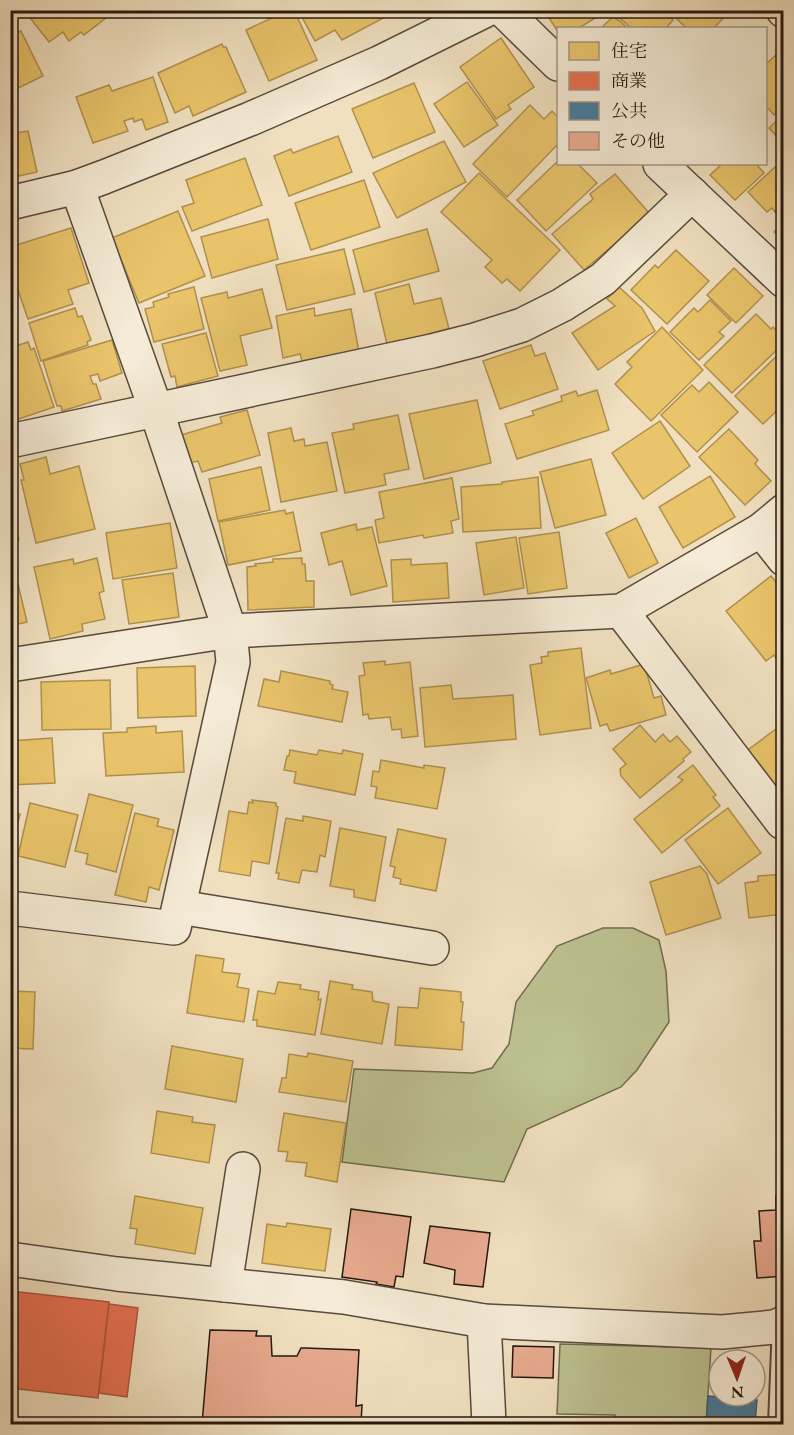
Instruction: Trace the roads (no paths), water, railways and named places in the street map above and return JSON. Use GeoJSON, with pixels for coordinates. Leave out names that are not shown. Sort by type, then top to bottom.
{"type":"FeatureCollection","features":[{"type":"Feature","properties":{"kind":"street"},"geometry":{"type":"LineString","coordinates":[[10,203],[77,187],[250,118],[379,63],[486,10]]}},
{"type":"Feature","properties":{"kind":"street"},"geometry":{"type":"LineString","coordinates":[[503,10],[557,63]]}},
{"type":"Feature","properties":{"kind":"street"},"geometry":{"type":"LineString","coordinates":[[661,165],[783,281]]}},
{"type":"Feature","properties":{"kind":"street"},"geometry":{"type":"LineString","coordinates":[[10,908],[174,928],[233,662],[231,631],[77,187]]}},
{"type":"Feature","properties":{"kind":"street"},"geometry":{"type":"LineString","coordinates":[[10,441],[432,351],[522,325],[562,305],[603,279],[692,194]]}},
{"type":"Feature","properties":{"kind":"street"},"geometry":{"type":"LineString","coordinates":[[10,665],[231,631],[621,611],[772,520],[783,559]]}},
{"type":"Feature","properties":{"kind":"street"},"geometry":{"type":"LineString","coordinates":[[621,611],[783,821]]}},
{"type":"Feature","properties":{"kind":"street"},"geometry":{"type":"LineString","coordinates":[[179,907],[432,948]]}},
{"type":"Feature","properties":{"kind":"street"},"geometry":{"type":"LineString","coordinates":[[225,1285],[243,1169]]}},
{"type":"Feature","properties":{"kind":"street"},"geometry":{"type":"LineString","coordinates":[[10,1259],[117,1274],[344,1297],[484,1321],[722,1332],[774,1327],[783,1324]]}},
{"type":"Feature","properties":{"kind":"street"},"geometry":{"type":"LineString","coordinates":[[484,1321],[489,1425]]}},
{"type":"Feature","properties":{"kind":"lane"},"geometry":{"type":"LineString","coordinates":[[780,1425],[783,1324]]}}]}
